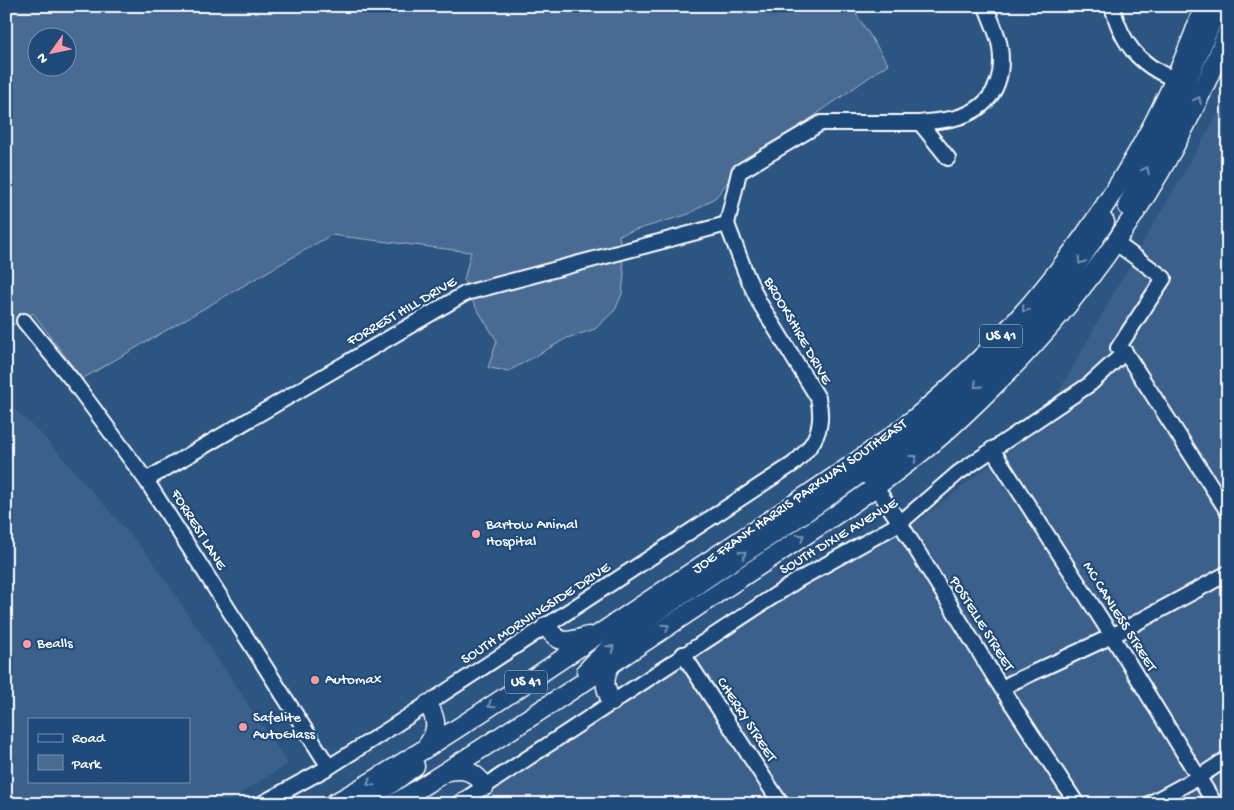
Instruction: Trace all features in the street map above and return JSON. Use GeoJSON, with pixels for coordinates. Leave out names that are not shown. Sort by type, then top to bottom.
{"type":"FeatureCollection","features":[{"type":"Feature","properties":{"kind":"main road","name":"JOE FRANK HARRIS PARKWAY SOUTHEAST"},"geometry":{"type":"LineString","coordinates":[[394,804],[449,771],[611,664],[866,474],[900,430],[992,346],[1045,285],[1117,186],[1154,120],[1174,79],[1204,6]]}},
{"type":"Feature","properties":{"kind":"main road"},"geometry":{"type":"LineString","coordinates":[[1103,261],[1106,244],[1137,188],[1180,97],[1218,6]]}},
{"type":"Feature","properties":{"kind":"main road","name":"JOE FRANK HARRIS PARKWAY SOUTHEAST"},"geometry":{"type":"LineString","coordinates":[[333,804],[426,748],[605,630],[866,474],[930,445],[977,403],[1034,345],[1071,302],[1116,243],[1160,173],[1176,143],[1205,84],[1228,30]]}},
{"type":"Feature","properties":{"kind":"main road"},"geometry":{"type":"LineString","coordinates":[[564,695],[612,647],[661,610],[866,474]]}},
{"type":"Feature","properties":{"kind":"main road"},"geometry":{"type":"LineString","coordinates":[[546,626],[556,638],[566,642],[605,630]]}},
{"type":"Feature","properties":{"kind":"main road"},"geometry":{"type":"LineString","coordinates":[[611,664],[604,682],[612,702]]}},
{"type":"Feature","properties":{"kind":"main road"},"geometry":{"type":"LineString","coordinates":[[426,748],[431,741],[436,726],[434,713],[428,704]]}},
{"type":"Feature","properties":{"kind":"main road"},"geometry":{"type":"LineString","coordinates":[[364,804],[404,775],[447,734]]}},
{"type":"Feature","properties":{"kind":"main road"},"geometry":{"type":"LineString","coordinates":[[449,771],[470,771],[485,786]]}},
{"type":"Feature","properties":{"kind":"street"},"geometry":{"type":"LineString","coordinates":[[727,224],[739,172],[821,123],[920,123],[956,118],[973,111],[988,100],[998,84],[1001,70],[1000,46],[986,6]]}},
{"type":"Feature","properties":{"kind":"street"},"geometry":{"type":"LineString","coordinates":[[1112,6],[1118,27],[1130,48],[1146,65],[1174,79]]}},
{"type":"Feature","properties":{"kind":"street"},"geometry":{"type":"LineString","coordinates":[[920,123],[948,158]]}},
{"type":"Feature","properties":{"kind":"street","name":"BROOKSHIRE DRIVE"},"geometry":{"type":"LineString","coordinates":[[727,224],[759,302],[818,398],[820,417],[817,435]]}},
{"type":"Feature","properties":{"kind":"street","name":"FORREST HILL DRIVE"},"geometry":{"type":"LineString","coordinates":[[146,480],[466,293],[727,224]]}},
{"type":"Feature","properties":{"kind":"street"},"geometry":{"type":"LineString","coordinates":[[1116,243],[1164,278],[1118,348],[1124,352],[1228,512]]}},
{"type":"Feature","properties":{"kind":"street","name":"FORREST LANE"},"geometry":{"type":"LineString","coordinates":[[24,321],[73,381],[146,480],[330,767]]}},
{"type":"Feature","properties":{"kind":"street","name":"SOUTH DIXIE AVENUE"},"geometry":{"type":"LineString","coordinates":[[458,804],[798,580],[900,524],[958,473],[1090,384],[1124,352]]}},
{"type":"Feature","properties":{"kind":"street","name":"SOUTH MORNINGSIDE DRIVE"},"geometry":{"type":"LineString","coordinates":[[261,804],[330,767],[793,464],[807,452],[817,435]]}},
{"type":"Feature","properties":{"kind":"street","name":"MC CANLESS STREET"},"geometry":{"type":"LineString","coordinates":[[992,449],[1112,636],[1215,804]]}},
{"type":"Feature","properties":{"kind":"street","name":"POSTELLE STREET"},"geometry":{"type":"LineString","coordinates":[[866,474],[900,524],[1076,804]]}},
{"type":"Feature","properties":{"kind":"street"},"geometry":{"type":"LineString","coordinates":[[1002,689],[1112,636],[1228,573]]}},
{"type":"Feature","properties":{"kind":"street","name":"CHERRY STREET"},"geometry":{"type":"LineString","coordinates":[[683,654],[781,804]]}},
{"type":"Feature","properties":{"kind":"street"},"geometry":{"type":"LineString","coordinates":[[1149,804],[1199,777],[1228,758]]}},
{"type":"Feature","properties":{"kind":"shaded area"},"geometry":{"type":"Polygon","coordinates":[[[1220,110],[1228,118],[1228,804],[473,804],[620,708],[751,619],[857,554],[922,518],[1040,426],[1111,298],[1220,110]]]}},
{"type":"Feature","properties":{"kind":"shaded area"},"geometry":{"type":"Polygon","coordinates":[[[6,401],[45,438],[149,556],[288,764],[223,804],[6,804],[6,401]]]}},
{"type":"Feature","properties":{"kind":"green space"},"geometry":{"type":"Polygon","coordinates":[[[6,6],[851,6],[888,64],[737,170],[716,197],[689,214],[619,235],[624,274],[622,294],[615,310],[595,329],[567,338],[509,371],[488,368],[497,341],[469,296],[464,280],[471,252],[331,235],[82,379],[33,313],[24,321],[6,327],[6,6]]]}},
{"type":"Feature","properties":{"kind":"place","name":"Bartow Animal Hospital"},"geometry":{"type":"Point","coordinates":[476,534]}},
{"type":"Feature","properties":{"kind":"place","name":"Bealls"},"geometry":{"type":"Point","coordinates":[27,644]}},
{"type":"Feature","properties":{"kind":"place","name":"Automax"},"geometry":{"type":"Point","coordinates":[315,680]}},
{"type":"Feature","properties":{"kind":"place","name":"Safelite AutoGlass"},"geometry":{"type":"Point","coordinates":[243,727]}}]}
